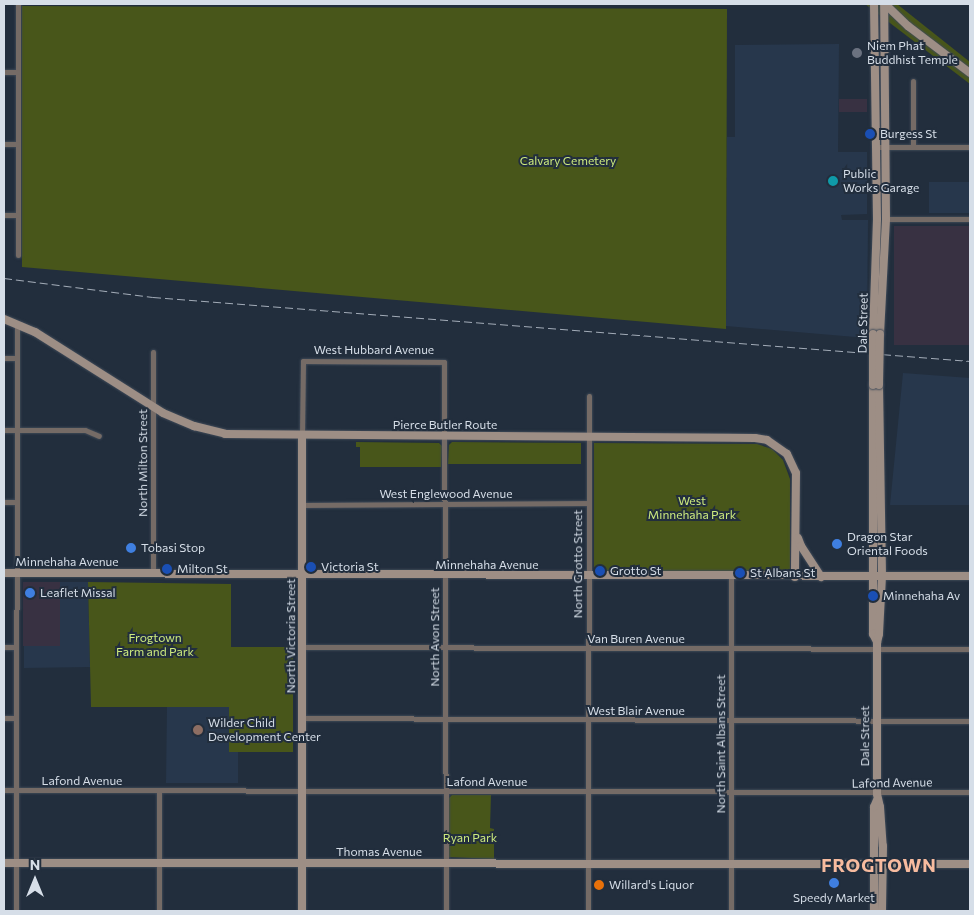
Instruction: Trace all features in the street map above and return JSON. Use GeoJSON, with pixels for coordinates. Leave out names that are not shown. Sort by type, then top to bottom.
{"type":"FeatureCollection","features":[{"type":"Feature","properties":{"kind":"main road","name":"Dale Street"},"geometry":{"type":"LineString","coordinates":[[874,4],[877,147],[876,385],[878,576],[873,634],[877,646],[877,797],[874,807],[874,911]]}},
{"type":"Feature","properties":{"kind":"main road","name":"Dale Street"},"geometry":{"type":"LineString","coordinates":[[876,334],[886,219],[884,4]]}},
{"type":"Feature","properties":{"kind":"main road"},"geometry":{"type":"LineString","coordinates":[[884,4],[908,26],[970,73]]}},
{"type":"Feature","properties":{"kind":"main road","name":"Pierce Butler Route"},"geometry":{"type":"LineString","coordinates":[[4,319],[18,323],[38,334],[154,408],[173,418],[214,432],[235,435],[755,438],[772,442],[787,454],[794,466],[796,480],[795,577]]}},
{"type":"Feature","properties":{"kind":"main road","name":"North Victoria Street"},"geometry":{"type":"LineString","coordinates":[[302,435],[302,911]]}},
{"type":"Feature","properties":{"kind":"main road"},"geometry":{"type":"LineString","coordinates":[[796,532],[801,546],[821,577]]}},
{"type":"Feature","properties":{"kind":"main road","name":"Minnehaha Avenue"},"geometry":{"type":"LineString","coordinates":[[4,573],[588,577],[970,576]]}},
{"type":"Feature","properties":{"kind":"main road","name":"Dale Street"},"geometry":{"type":"LineString","coordinates":[[877,797],[880,807],[883,865],[882,911]]}},
{"type":"Feature","properties":{"kind":"main road","name":"Thomas Avenue"},"geometry":{"type":"LineString","coordinates":[[4,863],[970,864]]}},
{"type":"Feature","properties":{"kind":"street"},"geometry":{"type":"LineString","coordinates":[[18,4],[18,255]]}},
{"type":"Feature","properties":{"kind":"street"},"geometry":{"type":"LineString","coordinates":[[4,72],[17,72]]}},
{"type":"Feature","properties":{"kind":"street"},"geometry":{"type":"LineString","coordinates":[[913,81],[913,147]]}},
{"type":"Feature","properties":{"kind":"street"},"geometry":{"type":"LineString","coordinates":[[4,144],[17,144]]}},
{"type":"Feature","properties":{"kind":"street"},"geometry":{"type":"LineString","coordinates":[[877,147],[970,147]]}},
{"type":"Feature","properties":{"kind":"street"},"geometry":{"type":"LineString","coordinates":[[4,215],[17,215]]}},
{"type":"Feature","properties":{"kind":"street"},"geometry":{"type":"LineString","coordinates":[[886,219],[970,219]]}},
{"type":"Feature","properties":{"kind":"street"},"geometry":{"type":"LineString","coordinates":[[16,911],[18,323]]}},
{"type":"Feature","properties":{"kind":"street","name":"North Milton Street"},"geometry":{"type":"LineString","coordinates":[[152,574],[153,352]]}},
{"type":"Feature","properties":{"kind":"street"},"geometry":{"type":"LineString","coordinates":[[4,358],[17,358]]}},
{"type":"Feature","properties":{"kind":"street","name":"West Hubbard Avenue"},"geometry":{"type":"LineString","coordinates":[[303,361],[444,362]]}},
{"type":"Feature","properties":{"kind":"street","name":"North Victoria Street"},"geometry":{"type":"LineString","coordinates":[[302,435],[303,361]]}},
{"type":"Feature","properties":{"kind":"street","name":"North Avon Street"},"geometry":{"type":"LineString","coordinates":[[444,362],[446,436],[446,911]]}},
{"type":"Feature","properties":{"kind":"street","name":"North Grotto Street"},"geometry":{"type":"LineString","coordinates":[[588,911],[589,396]]}},
{"type":"Feature","properties":{"kind":"street"},"geometry":{"type":"LineString","coordinates":[[4,430],[86,430],[99,436]]}},
{"type":"Feature","properties":{"kind":"street"},"geometry":{"type":"LineString","coordinates":[[4,502],[16,502]]}},
{"type":"Feature","properties":{"kind":"street","name":"West Englewood Avenue"},"geometry":{"type":"LineString","coordinates":[[303,504],[589,503]]}},
{"type":"Feature","properties":{"kind":"street","name":"North Saint Albans Street"},"geometry":{"type":"LineString","coordinates":[[731,577],[731,911]]}},
{"type":"Feature","properties":{"kind":"street","name":"Van Buren Avenue"},"geometry":{"type":"LineString","coordinates":[[302,647],[731,650],[877,646],[970,649]]}},
{"type":"Feature","properties":{"kind":"street"},"geometry":{"type":"LineString","coordinates":[[4,647],[16,647]]}},
{"type":"Feature","properties":{"kind":"street"},"geometry":{"type":"LineString","coordinates":[[4,718],[16,718]]}},
{"type":"Feature","properties":{"kind":"street","name":"West Blair Avenue"},"geometry":{"type":"LineString","coordinates":[[302,718],[588,721],[970,721]]}},
{"type":"Feature","properties":{"kind":"street","name":"Lafond Avenue"},"geometry":{"type":"LineString","coordinates":[[4,790],[731,793],[877,797],[970,792]]}},
{"type":"Feature","properties":{"kind":"street"},"geometry":{"type":"LineString","coordinates":[[159,791],[159,911]]}},
{"type":"Feature","properties":{"kind":"shaded area"},"geometry":{"type":"Polygon","coordinates":[[[839,44],[838,152],[867,152],[867,214],[841,215],[842,220],[868,220],[867,338],[726,326],[727,137],[735,137],[735,45],[839,44]]]}},
{"type":"Feature","properties":{"kind":"shaded area"},"geometry":{"type":"Polygon","coordinates":[[[839,99],[867,99],[867,112],[839,112],[839,99]]]}},
{"type":"Feature","properties":{"kind":"shaded area"},"geometry":{"type":"Polygon","coordinates":[[[929,182],[970,182],[970,213],[929,213],[929,182]]]}},
{"type":"Feature","properties":{"kind":"shaded area"},"geometry":{"type":"Polygon","coordinates":[[[894,226],[970,226],[970,345],[894,345],[894,226]]]}},
{"type":"Feature","properties":{"kind":"shaded area"},"geometry":{"type":"Polygon","coordinates":[[[903,373],[970,378],[970,505],[890,505],[903,373]]]}},
{"type":"Feature","properties":{"kind":"shaded area"},"geometry":{"type":"Polygon","coordinates":[[[23,582],[60,582],[60,646],[23,646],[23,582]]]}},
{"type":"Feature","properties":{"kind":"shaded area"},"geometry":{"type":"Polygon","coordinates":[[[60,582],[88,582],[90,667],[24,668],[24,646],[60,646],[60,582]]]}},
{"type":"Feature","properties":{"kind":"shaded area","name":"Wilder Child Development Center"},"geometry":{"type":"Polygon","coordinates":[[[167,707],[229,707],[229,752],[238,752],[238,783],[166,783],[167,707]]]}},
{"type":"Feature","properties":{"kind":"green space"},"geometry":{"type":"Polygon","coordinates":[[[865,4],[897,4],[970,62],[970,84],[865,4]]]}},
{"type":"Feature","properties":{"kind":"green space","name":"Calvary Cemetery"},"geometry":{"type":"Polygon","coordinates":[[[22,6],[727,9],[726,329],[22,267],[22,6]]]}},
{"type":"Feature","properties":{"kind":"green space"},"geometry":{"type":"Polygon","coordinates":[[[356,442],[439,443],[442,446],[441,467],[360,467],[360,447],[356,447],[356,442]]]}},
{"type":"Feature","properties":{"kind":"green space"},"geometry":{"type":"Polygon","coordinates":[[[452,442],[581,443],[581,464],[448,464],[449,445],[452,442]]]}},
{"type":"Feature","properties":{"kind":"green space","name":"West Minnehaha Park"},"geometry":{"type":"Polygon","coordinates":[[[594,443],[757,444],[772,449],[783,460],[790,479],[790,572],[594,572],[594,443]]]}},
{"type":"Feature","properties":{"kind":"green space","name":"Frogtown Farm and Park"},"geometry":{"type":"Polygon","coordinates":[[[88,582],[231,584],[231,647],[293,647],[293,752],[229,752],[229,707],[91,707],[88,582]]]}},
{"type":"Feature","properties":{"kind":"green space","name":"Ryan Park"},"geometry":{"type":"Polygon","coordinates":[[[452,795],[491,795],[490,828],[494,829],[494,859],[449,857],[449,798],[452,795]]]}},
{"type":"Feature","properties":{"kind":"railway"},"geometry":{"type":"LineString","coordinates":[[4,278],[153,297],[970,361]]}},
{"type":"Feature","properties":{"kind":"place","name":"Niem Phat Buddhist Temple"},"geometry":{"type":"Point","coordinates":[857,53]}},
{"type":"Feature","properties":{"kind":"place","name":"Burgess St"},"geometry":{"type":"Point","coordinates":[870,134]}},
{"type":"Feature","properties":{"kind":"place","name":"Public Works Garage"},"geometry":{"type":"Point","coordinates":[833,181]}},
{"type":"Feature","properties":{"kind":"place","name":"Dragon Star Oriental Foods"},"geometry":{"type":"Point","coordinates":[837,544]}},
{"type":"Feature","properties":{"kind":"place","name":"Tobasi Stop"},"geometry":{"type":"Point","coordinates":[131,548]}},
{"type":"Feature","properties":{"kind":"place","name":"Victoria St"},"geometry":{"type":"Point","coordinates":[311,567]}},
{"type":"Feature","properties":{"kind":"place","name":"Milton St"},"geometry":{"type":"Point","coordinates":[167,569]}},
{"type":"Feature","properties":{"kind":"place","name":"Grotto St"},"geometry":{"type":"Point","coordinates":[600,571]}},
{"type":"Feature","properties":{"kind":"place","name":"St Albans St"},"geometry":{"type":"Point","coordinates":[740,573]}},
{"type":"Feature","properties":{"kind":"place","name":"Leaflet Missal"},"geometry":{"type":"Point","coordinates":[30,593]}},
{"type":"Feature","properties":{"kind":"place","name":"Minnehaha Av"},"geometry":{"type":"Point","coordinates":[873,596]}},
{"type":"Feature","properties":{"kind":"place","name":"Wilder Child Development Center"},"geometry":{"type":"Point","coordinates":[198,730]}},
{"type":"Feature","properties":{"kind":"place","name":"Speedy Market"},"geometry":{"type":"Point","coordinates":[834,883]}},
{"type":"Feature","properties":{"kind":"place","name":"Willard's Liquor"},"geometry":{"type":"Point","coordinates":[599,885]}},
{"type":"Feature","properties":{"kind":"district","name":"FROGTOWN"},"geometry":{"type":"Point","coordinates":[879,865]}}]}
